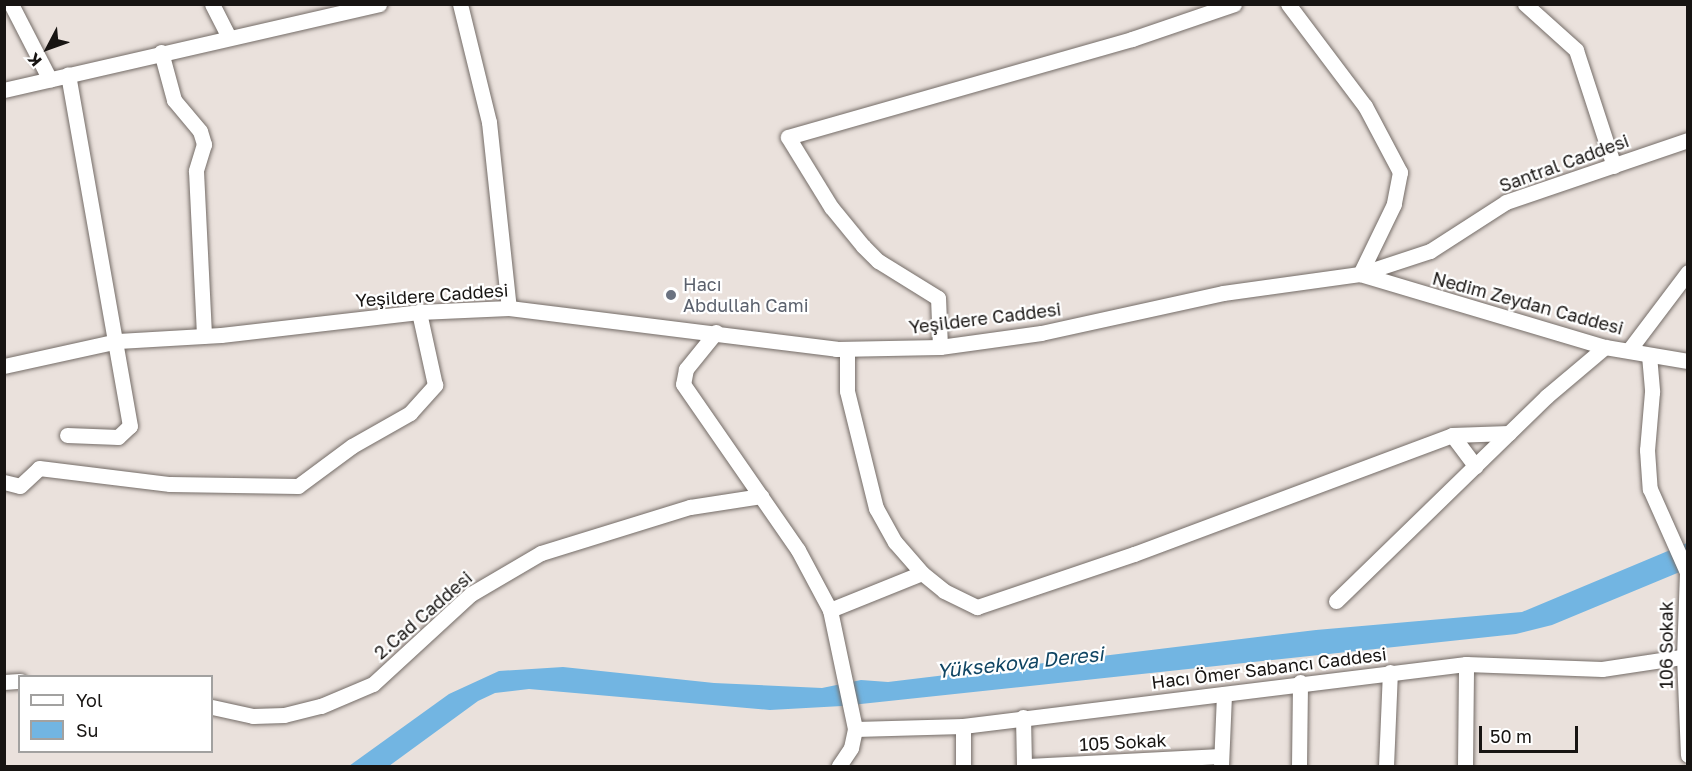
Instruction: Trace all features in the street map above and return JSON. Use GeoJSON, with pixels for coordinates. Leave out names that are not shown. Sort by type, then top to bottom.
{"type":"FeatureCollection","features":[{"type":"Feature","properties":{"kind":"street"},"geometry":{"type":"LineString","coordinates":[[10,4],[50,80]]}},
{"type":"Feature","properties":{"kind":"street"},"geometry":{"type":"LineString","coordinates":[[212,4],[228,36]]}},
{"type":"Feature","properties":{"kind":"street"},"geometry":{"type":"LineString","coordinates":[[4,90],[228,36],[379,4]]}},
{"type":"Feature","properties":{"kind":"street"},"geometry":{"type":"LineString","coordinates":[[460,4],[489,122],[509,308]]}},
{"type":"Feature","properties":{"kind":"street"},"geometry":{"type":"LineString","coordinates":[[940,347],[938,298],[878,261],[863,246],[831,207],[788,137],[1132,39],[1234,4]]}},
{"type":"Feature","properties":{"kind":"street"},"geometry":{"type":"LineString","coordinates":[[1288,4],[1365,106],[1400,172],[1394,204],[1360,274]]}},
{"type":"Feature","properties":{"kind":"street"},"geometry":{"type":"LineString","coordinates":[[1525,4],[1576,50],[1614,166]]}},
{"type":"Feature","properties":{"kind":"street"},"geometry":{"type":"LineString","coordinates":[[160,52],[174,100],[200,131],[204,144],[196,171],[204,336]]}},
{"type":"Feature","properties":{"kind":"street"},"geometry":{"type":"LineString","coordinates":[[67,435],[118,437],[130,426],[118,341],[68,74]]}},
{"type":"Feature","properties":{"kind":"street","name":"Santral Caddesi"},"geometry":{"type":"LineString","coordinates":[[1360,274],[1430,251],[1506,202],[1688,140]]}},
{"type":"Feature","properties":{"kind":"street"},"geometry":{"type":"LineString","coordinates":[[1629,350],[1688,272]]}},
{"type":"Feature","properties":{"kind":"street","name":"Yeşildere Caddesi"},"geometry":{"type":"LineString","coordinates":[[4,366],[118,341],[204,336],[419,312],[509,308],[847,349],[940,347],[1041,333],[1223,293],[1360,274]]}},
{"type":"Feature","properties":{"kind":"street","name":"Nedim Zeydan Caddesi"},"geometry":{"type":"LineString","coordinates":[[1360,274],[1605,347],[1688,361]]}},
{"type":"Feature","properties":{"kind":"street"},"geometry":{"type":"LineString","coordinates":[[4,482],[20,486],[39,468],[170,484],[298,486],[352,446],[410,412],[435,385],[419,312]]}},
{"type":"Feature","properties":{"kind":"street"},"geometry":{"type":"LineString","coordinates":[[716,332],[686,369],[683,384],[798,550],[830,610],[845,669],[854,722],[851,748],[838,766]]}},
{"type":"Feature","properties":{"kind":"street"},"geometry":{"type":"LineString","coordinates":[[1336,602],[1509,433],[1605,347]]}},
{"type":"Feature","properties":{"kind":"street"},"geometry":{"type":"LineString","coordinates":[[847,349],[847,391],[876,508],[895,542],[922,573],[944,591],[977,607],[1134,554],[1452,435],[1509,433]]}},
{"type":"Feature","properties":{"kind":"street"},"geometry":{"type":"LineString","coordinates":[[1649,356],[1652,392],[1647,450],[1650,489],[1687,572]]}},
{"type":"Feature","properties":{"kind":"street"},"geometry":{"type":"LineString","coordinates":[[1452,435],[1475,466]]}},
{"type":"Feature","properties":{"kind":"street","name":"2.Cad Caddesi"},"geometry":{"type":"LineString","coordinates":[[213,707],[253,716],[284,715],[321,706],[373,684],[471,594],[540,553],[690,507],[761,496]]}},
{"type":"Feature","properties":{"kind":"street","name":"106 Sokak"},"geometry":{"type":"LineString","coordinates":[[1687,572],[1688,755]]}},
{"type":"Feature","properties":{"kind":"street"},"geometry":{"type":"LineString","coordinates":[[830,610],[922,573]]}},
{"type":"Feature","properties":{"kind":"street","name":"Hacı Ömer Sabancı Caddesi"},"geometry":{"type":"LineString","coordinates":[[854,722],[963,726],[1224,694],[1300,682],[1466,664],[1602,669],[1686,656]]}},
{"type":"Feature","properties":{"kind":"street"},"geometry":{"type":"LineString","coordinates":[[1465,766],[1466,664]]}},
{"type":"Feature","properties":{"kind":"street"},"geometry":{"type":"LineString","coordinates":[[1386,766],[1389,672]]}},
{"type":"Feature","properties":{"kind":"street"},"geometry":{"type":"LineString","coordinates":[[1299,766],[1300,682]]}},
{"type":"Feature","properties":{"kind":"street"},"geometry":{"type":"LineString","coordinates":[[1221,761],[1224,694]]}},
{"type":"Feature","properties":{"kind":"street"},"geometry":{"type":"LineString","coordinates":[[1023,717],[1026,766]]}},
{"type":"Feature","properties":{"kind":"street"},"geometry":{"type":"LineString","coordinates":[[963,726],[963,766]]}},
{"type":"Feature","properties":{"kind":"street","name":"105 Sokak"},"geometry":{"type":"LineString","coordinates":[[1026,766],[1221,761]]}},
{"type":"Feature","properties":{"kind":"water"},"geometry":{"type":"Polygon","coordinates":[[[1687,543],[1687,569],[1552,625],[1516,634],[842,706],[770,710],[529,689],[495,693],[478,701],[389,766],[349,766],[449,694],[499,671],[563,667],[714,683],[822,688],[861,680],[888,682],[1316,630],[1522,612],[1687,543]]]}},
{"type":"Feature","properties":{"kind":"place","name":"Hacı Abdullah Cami"},"geometry":{"type":"Point","coordinates":[671,295]}},
{"type":"Feature","properties":{"kind":"water label","name":"Yüksekova Deresi"},"geometry":{"type":"Point","coordinates":[1020,662]}}]}
